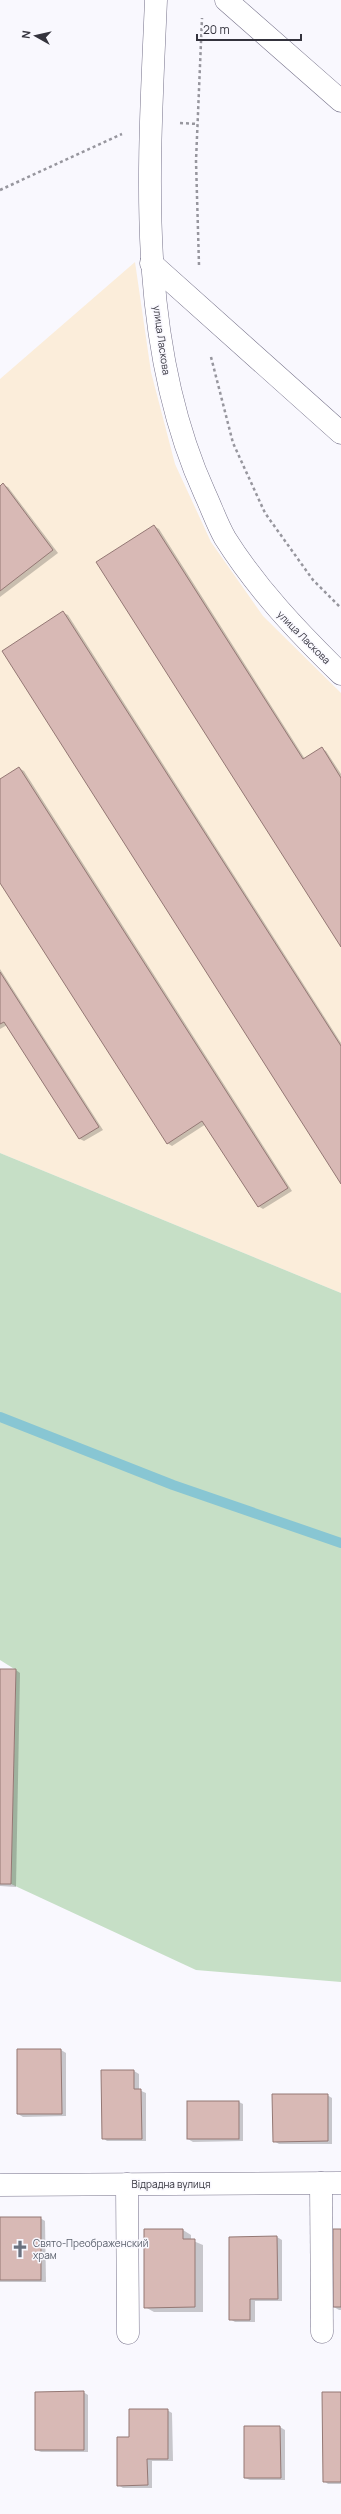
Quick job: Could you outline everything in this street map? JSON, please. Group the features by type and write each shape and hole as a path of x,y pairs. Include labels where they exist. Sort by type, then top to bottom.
{"street":[{"name":"улица Ласкова","path":"156,0 151,121 151,263 167,377 189,459 224,537 278,610 341,674"},
{"path":"226,0 341,101"},
{"path":"151,263 341,433"},
{"path":"322,2332 331,2183"},
{"name":"Відрадна вулиця","path":"0,2185 331,2183"},
{"path":"127,2184 128,2333"}],"path":[{"path":"0,190 32,174 151,121 198,124"}],"shaded area":[{"path":"135,262 151,372 175,464 211,542 263,616 341,693 341,1293 0,1153 0,379"}],"green space":[{"path":"0,1153 341,1293 341,1982 196,1970 11,1884 16,1670 0,1660"}],"building":[{"path":"3,483 53,550 0,591 0,486"},
{"path":"154,525 303,759 322,747 341,778 341,947 96,562"},
{"path":"63,611 341,1046 341,1184 2,651"},
{"path":"19,767 288,1188 258,1207 202,1121 167,1144 0,883 0,779"},
{"path":"0,972 99,1127 79,1139 4,1022 0,1024"},
{"path":"0,1669 16,1669 11,1884 0,1884"},
{"path":"17,2049 61,2049 62,2114 17,2114"},
{"path":"101,2070 134,2070 134,2089 141,2089 142,2139 102,2139"},
{"path":"272,2094 328,2094 328,2141 273,2142"},
{"path":"187,2101 239,2101 239,2139 187,2139"},
{"name":"Свято-Преображенский храм","path":"0,2217 41,2217 41,2280 0,2280"},
{"path":"144,2229 183,2229 183,2239 195,2239 195,2307 144,2308"},
{"path":"333,2229 341,2229 341,2307 333,2307"},
{"path":"277,2236 278,2299 250,2299 250,2320 229,2320 229,2237"},
{"path":"84,2391 84,2450 35,2450 35,2392"},
{"path":"322,2392 341,2392 341,2482 323,2482"},
{"path":"129,2409 168,2409 168,2459 147,2459 148,2485 117,2486 117,2437 129,2437"},
{"path":"244,2426 280,2426 281,2478 244,2478"}],"waterway":[{"path":"0,1417 173,1485 341,1543"}],"place":[{"name":"Свято-Преображенский храм","path":"20,2249"}]}
